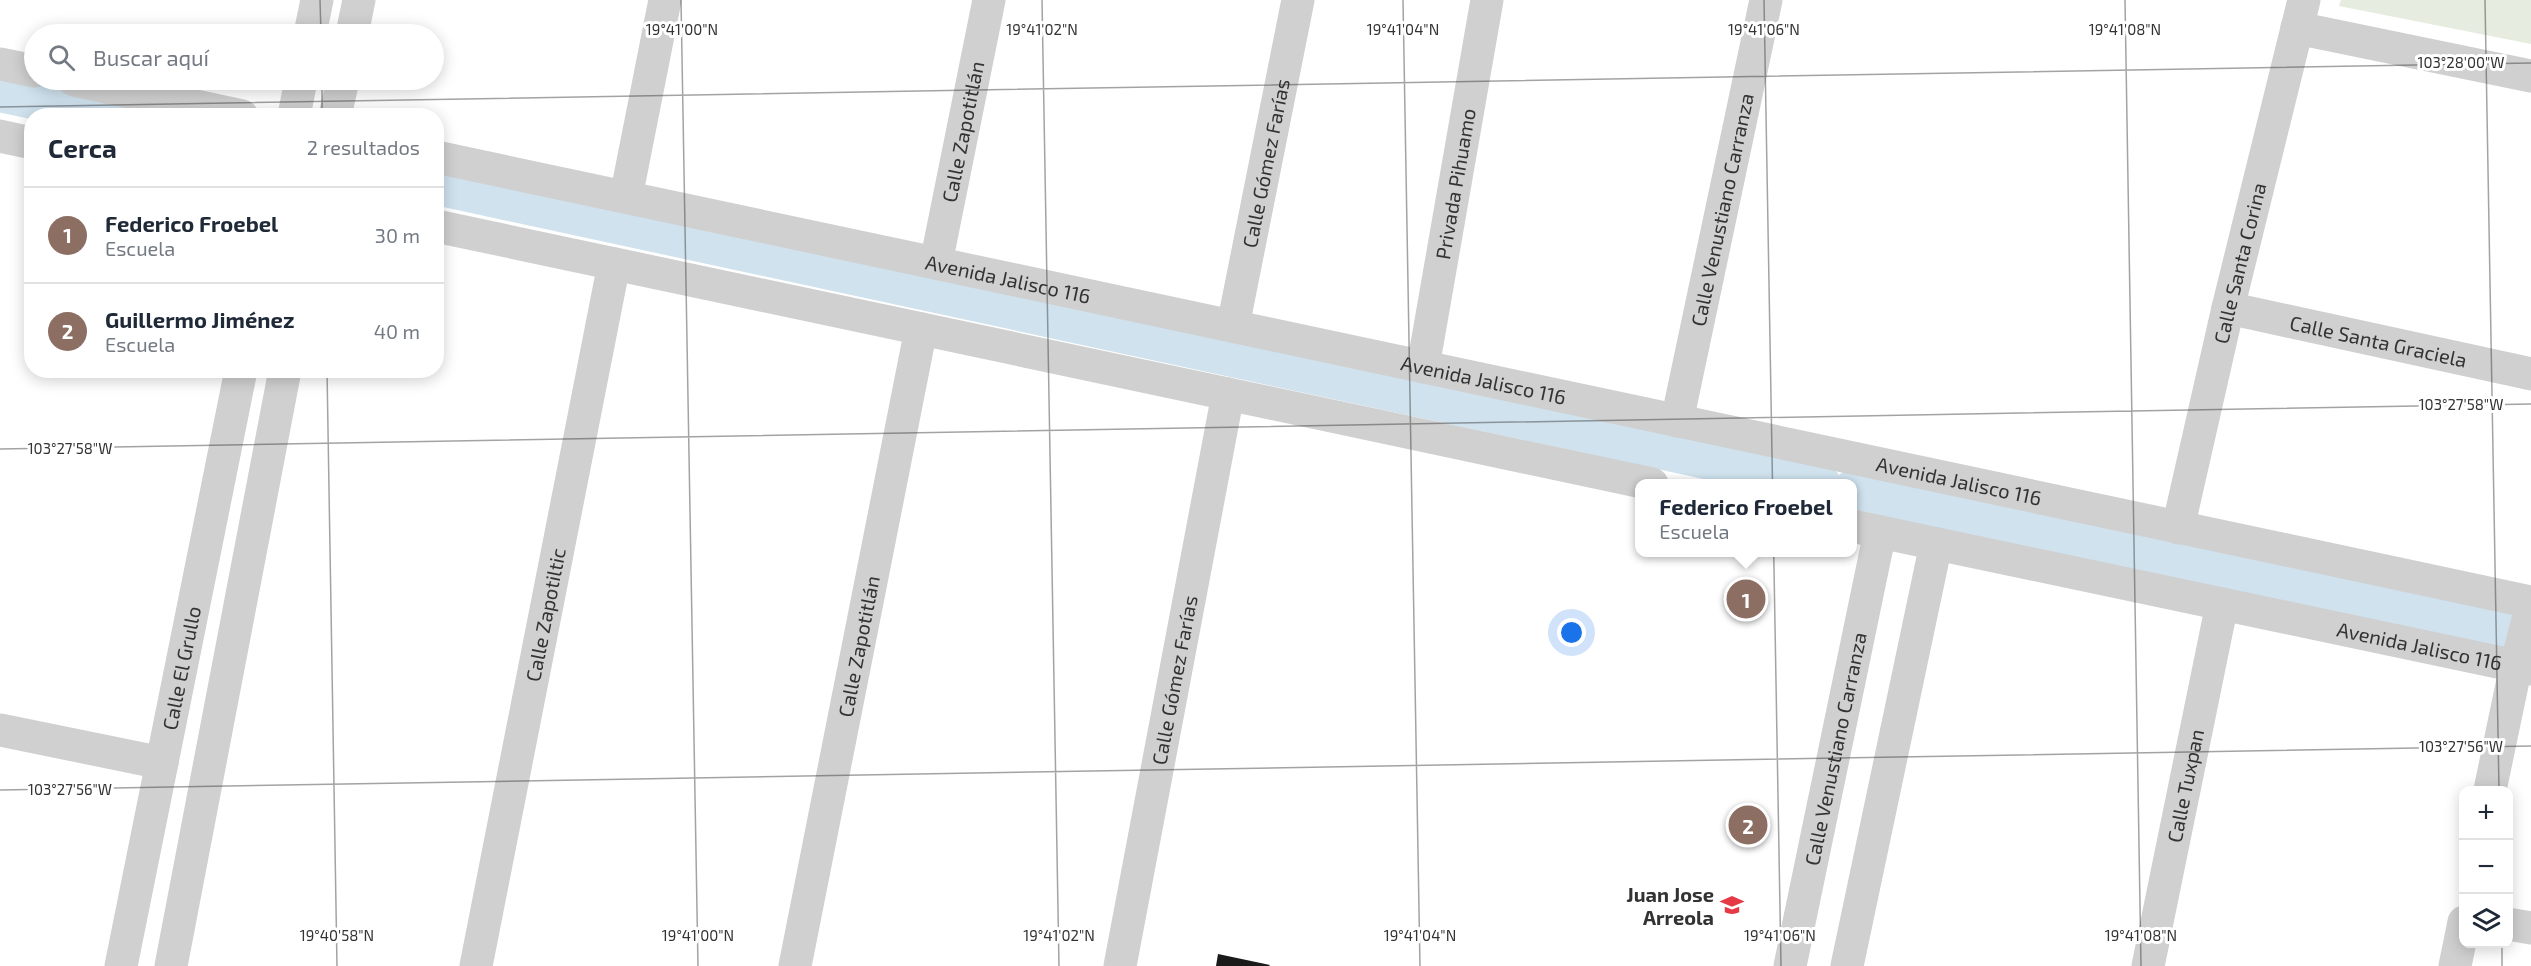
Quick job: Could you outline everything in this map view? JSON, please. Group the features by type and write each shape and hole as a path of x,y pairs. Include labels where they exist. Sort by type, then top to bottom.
{"street":[{"path":"312,24 317,0"},
{"path":"354,24 359,0"},
{"path":"626,197 665,0"},
{"name":"Calle Zapotitlán","path":"936,263 988,0"},
{"name":"Calle Gómez Farías","path":"1233,326 1298,0"},
{"name":"Privada Pihuamo","path":"1423,367 1487,0"},
{"name":"Calle Venustiano Carranza","path":"1677,421 1766,0"},
{"path":"2301,14 2531,76"},
{"name":"Calle Santa Corina","path":"2178,528 2228,308 2301,14"},
{"path":"0,64 24,69"},
{"path":"121,90 205,108"},
{"path":"296,108 299,90"},
{"path":"337,108 341,90"},
{"path":"0,136 24,140"},
{"name":"Avenida Jalisco 116","path":"444,159 2178,528 2530,611"},
{"path":"444,228 1635,479"},
{"name":"Calle Zapotiltic","path":"476,966 614,264"},
{"name":"Calle Santa Graciela","path":"2228,308 2531,374"},
{"name":"Calle Zapotitlán","path":"795,966 921,329"},
{"name":"Calle El Grullo","path":"121,966 239,378"},
{"path":"171,966 283,378"},
{"name":"Calle Gómez Farías","path":"1120,966 1228,394"},
{"name":"Avenida Jalisco 116","path":"1866,529 2521,665"},
{"name":"Calle Venustiano Carranza","path":"1790,966 1866,529"},
{"path":"1847,966 1936,543"},
{"name":"Calle Tuxpan","path":"2148,966 2222,604"},
{"path":"2491,786 2521,665 2530,611"},
{"path":"0,730 162,763"},
{"path":"2513,925 2531,928"},
{"path":"2454,966 2459,942"}],"shaded area":[{"path":"2341,0 2531,0 2531,44 2339,6"}],"building":[{"path":"1218,954 1270,965 1216,966"}],"waterway":[{"path":"0,92 75,108"},
{"path":"444,187 1798,479"},
{"path":"1857,491 2531,637"}],"place":[{"name":"Federico Froebel","path":"1746,599"},
{"name":"Guillermo Jiménez","path":"1748,825"},
{"name":"Juan Jose Arreola","path":"1732,905"}]}
